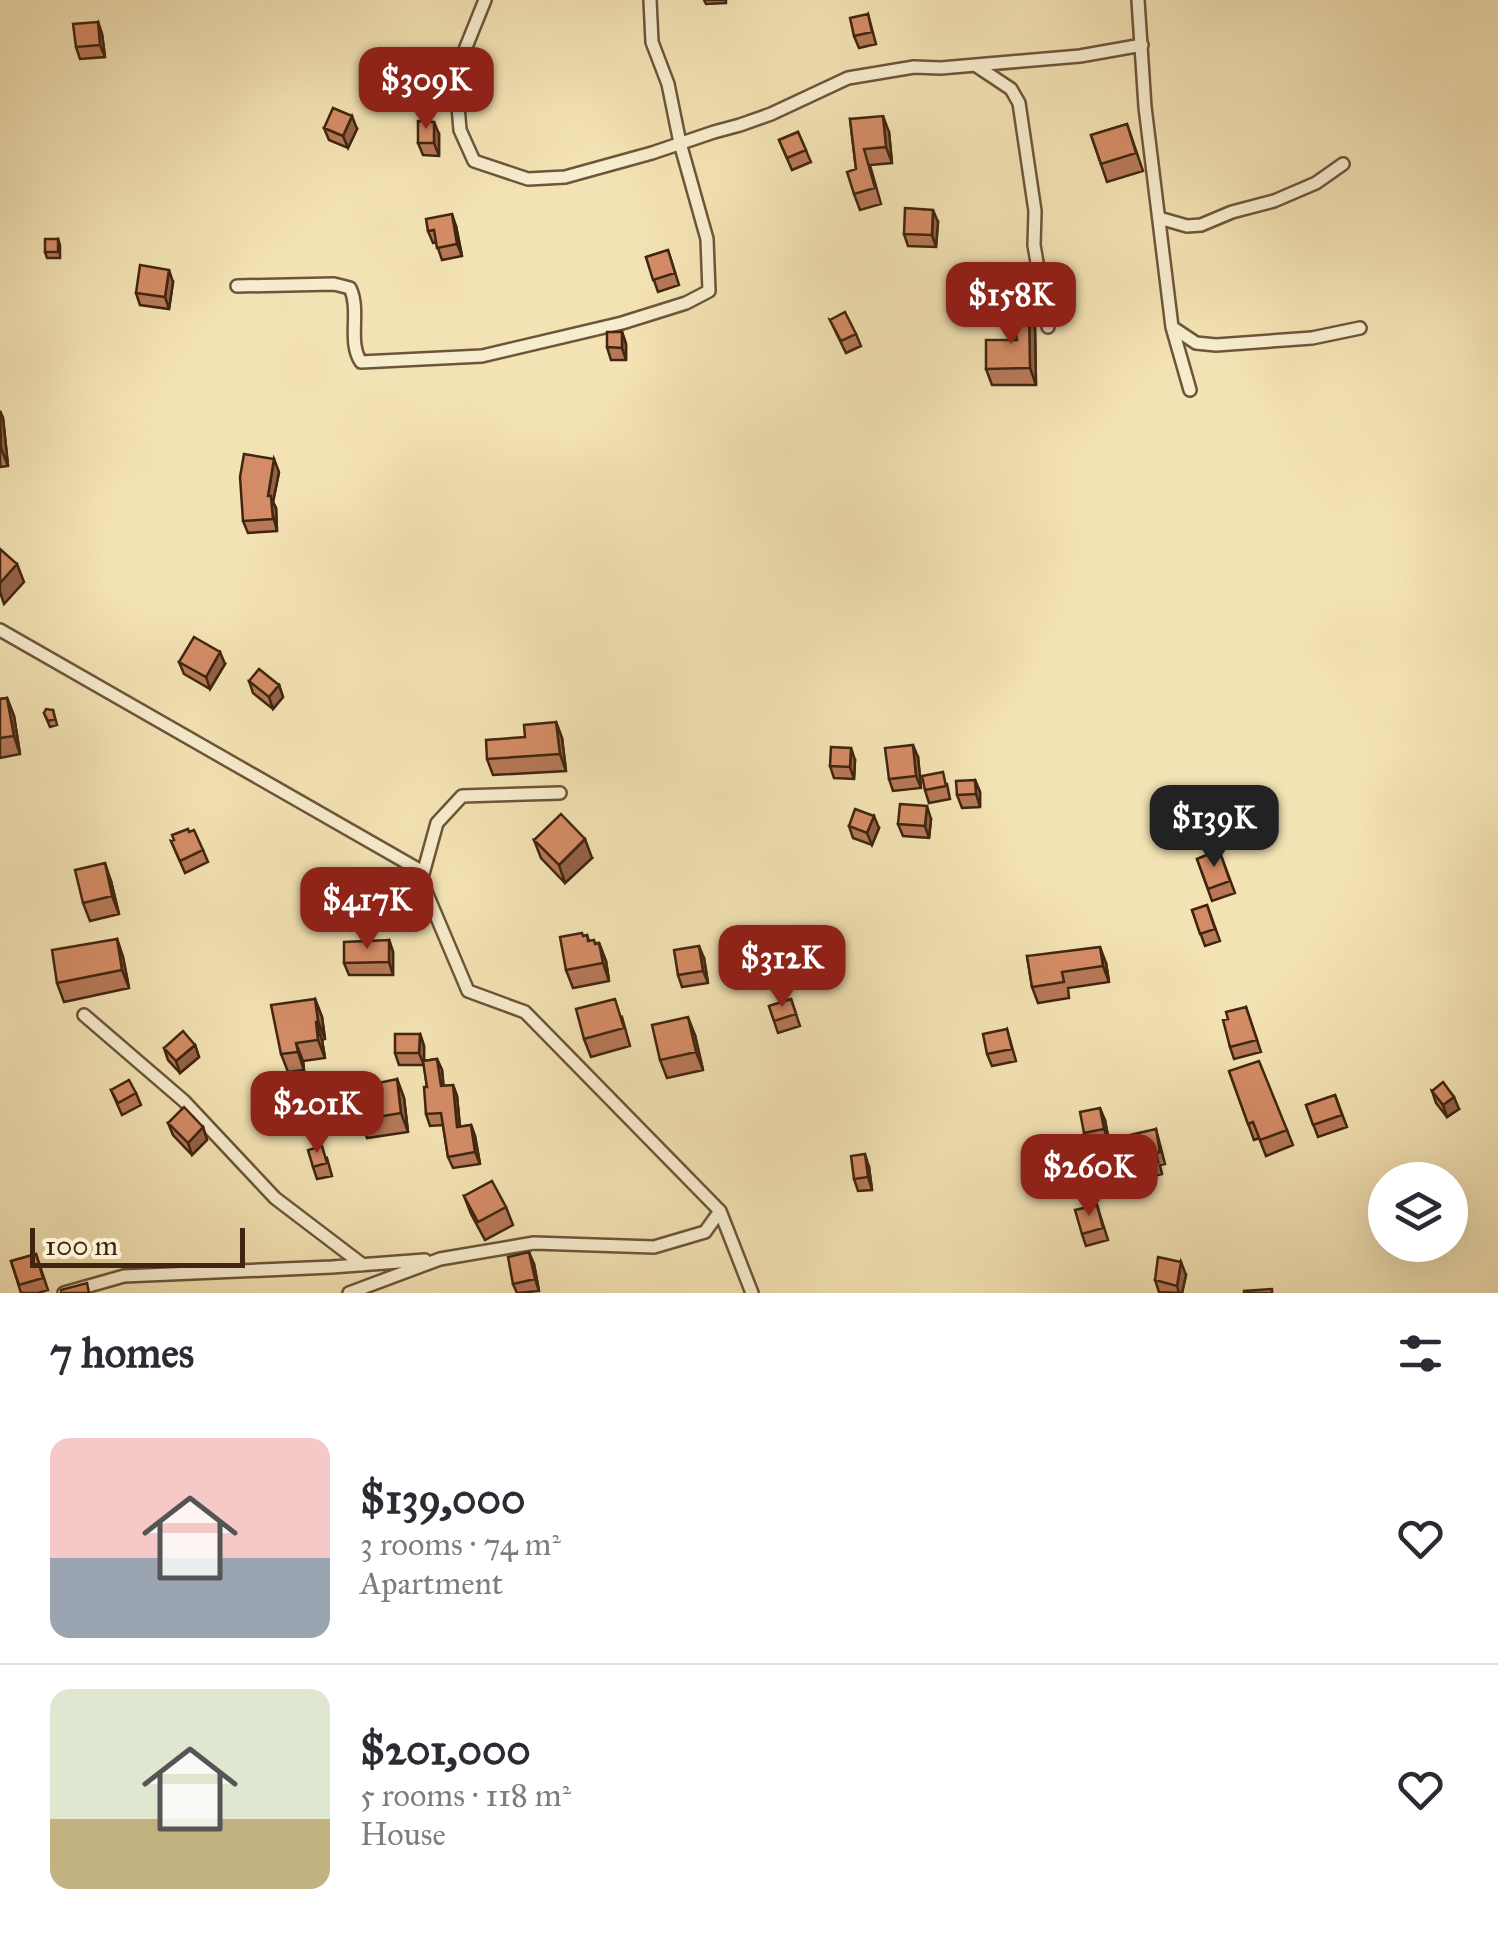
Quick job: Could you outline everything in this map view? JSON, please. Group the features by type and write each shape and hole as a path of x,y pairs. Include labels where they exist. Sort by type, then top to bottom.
{"street":[{"path":"484,0 456,82 460,130 474,162 528,179 565,176 680,144 771,114 848,78 914,67 1080,56 1142,45"},
{"path":"238,286 334,284 350,288 355,297 356,354 361,362 482,356 622,323 686,303 709,290 707,239 680,144 668,84 652,42 650,0"},
{"path":"1138,0 1144,107 1172,327 1190,390"},
{"path":"975,65 1012,89 1018,103 1048,327"},
{"path":"1160,218 1187,226 1201,225 1232,212 1274,202 1316,183 1343,164"},
{"path":"1172,327 1196,344 1216,345 1312,338 1360,328"},
{"path":"0,630 416,868 468,991 525,1012 720,1211 752,1293"},
{"path":"421,880 437,823 462,796 560,793"},
{"path":"84,1015 184,1101 275,1198 363,1265"},
{"path":"64,1293 124,1276 440,1259 534,1243 654,1247 706,1232 720,1211"},
{"path":"348,1293 440,1259"}],"building":[{"path":"868,14 872,32 854,36 850,18"},
{"path":"98,22 100,45 76,47 73,24"},
{"path":"481,56 485,88 463,90 464,58"},
{"path":"333,108 352,116 343,136 324,128"},
{"path":"883,116 886,147 864,149 875,188 854,194 847,172 856,169 850,119"},
{"path":"418,121 434,122 434,143 418,143"},
{"path":"1127,124 1136,153 1101,164 1091,135"},
{"path":"798,132 806,150 787,158 779,140"},
{"path":"905,208 933,210 932,235 904,234"},
{"path":"452,214 457,244 437,248 434,230 428,231 426,219"},
{"path":"45,239 58,239 58,252 45,252"},
{"path":"668,250 675,273 653,280 646,257"},
{"path":"140,265 169,270 165,297 136,293"},
{"path":"845,312 856,334 841,341 830,320"},
{"path":"1029,312 1030,368 986,369 986,340 1017,340 1012,315"},
{"path":"607,332 622,332 622,348 607,347"},
{"path":"244,454 274,459 268,496 273,519 243,521 240,477"},
{"path":"0,549 17,564 0,583"},
{"path":"194,637 220,652 206,677 179,662"},
{"path":"259,669 279,685 269,697 249,681"},
{"path":"7,698 14,736 0,738 0,699"},
{"path":"46,709 53,710 55,719 48,721"},
{"path":"556,722 560,754 487,759 486,740 525,737 524,725"},
{"path":"913,745 916,776 889,779 885,748"},
{"path":"831,747 851,748 850,767 830,766"},
{"path":"943,772 946,786 925,790 922,776"},
{"path":"975,780 976,794 957,795 956,781"},
{"path":"900,804 927,806 925,826 898,824"},
{"path":"855,809 874,816 867,833 849,826"},
{"path":"561,814 585,839 559,865 534,840"},
{"path":"194,830 203,850 180,861 172,835"},
{"path":"1219,850 1230,881 1208,889 1197,859"},
{"path":"105,863 112,896 83,903 75,870"},
{"path":"1207,905 1215,929 1200,934 1192,910"},
{"path":"582,933 588,941 599,943 603,963 566,970 560,937"},
{"path":"117,939 122,970 57,983 52,950"},
{"path":"389,940 389,962 344,963 344,942"},
{"path":"699,946 703,971 678,975 674,950"},
{"path":"1100,947 1103,966 1062,972 1064,982 1032,987 1027,956"},
{"path":"315,999 318,1040 296,1043 298,1052 281,1054 271,1005"},
{"path":"615,999 624,1028 584,1039 576,1009"},
{"path":"791,999 796,1014 774,1021 769,1006"},
{"path":"1246,1007 1257,1040 1230,1047 1223,1020 1228,1019 1226,1012"},
{"path":"688,1017 696,1052 660,1060 652,1025"},
{"path":"1007,1029 1012,1049 987,1054 983,1034"},
{"path":"183,1031 195,1045 176,1061 164,1048"},
{"path":"395,1034 420,1034 419,1053 395,1053"},
{"path":"437,1059 441,1086 453,1085 457,1127 471,1125 475,1152 448,1157 441,1113 426,1114 423,1061"},
{"path":"1259,1061 1287,1130 1260,1140 1253,1122 1248,1124 1229,1071"},
{"path":"397,1079 401,1113 360,1120 355,1088"},
{"path":"129,1080 136,1093 118,1103 111,1090"},
{"path":"1443,1082 1454,1097 1443,1105 1432,1091"},
{"path":"1335,1095 1342,1115 1313,1125 1306,1105"},
{"path":"184,1107 203,1127 188,1143 168,1123"},
{"path":"1100,1108 1104,1129 1084,1133 1080,1112"},
{"path":"1156,1129 1158,1162 1141,1166 1130,1135"},
{"path":"322,1146 327,1163 313,1167 308,1150"},
{"path":"865,1154 868,1177 854,1179 851,1156"},
{"path":"492,1181 506,1207 478,1222 464,1196"},
{"path":"1097,1205 1103,1228 1082,1234 1075,1210"},
{"path":"529,1252 535,1279 513,1284 508,1257"},
{"path":"36,1254 43,1278 19,1285 11,1261"},
{"path":"1158,1257 1181,1262 1177,1286 1155,1280"},
{"path":"87,1283 89,1293 61,1293 61,1290"},
{"path":"1272,1289 1272,1293 1244,1293 1244,1291"}]}
